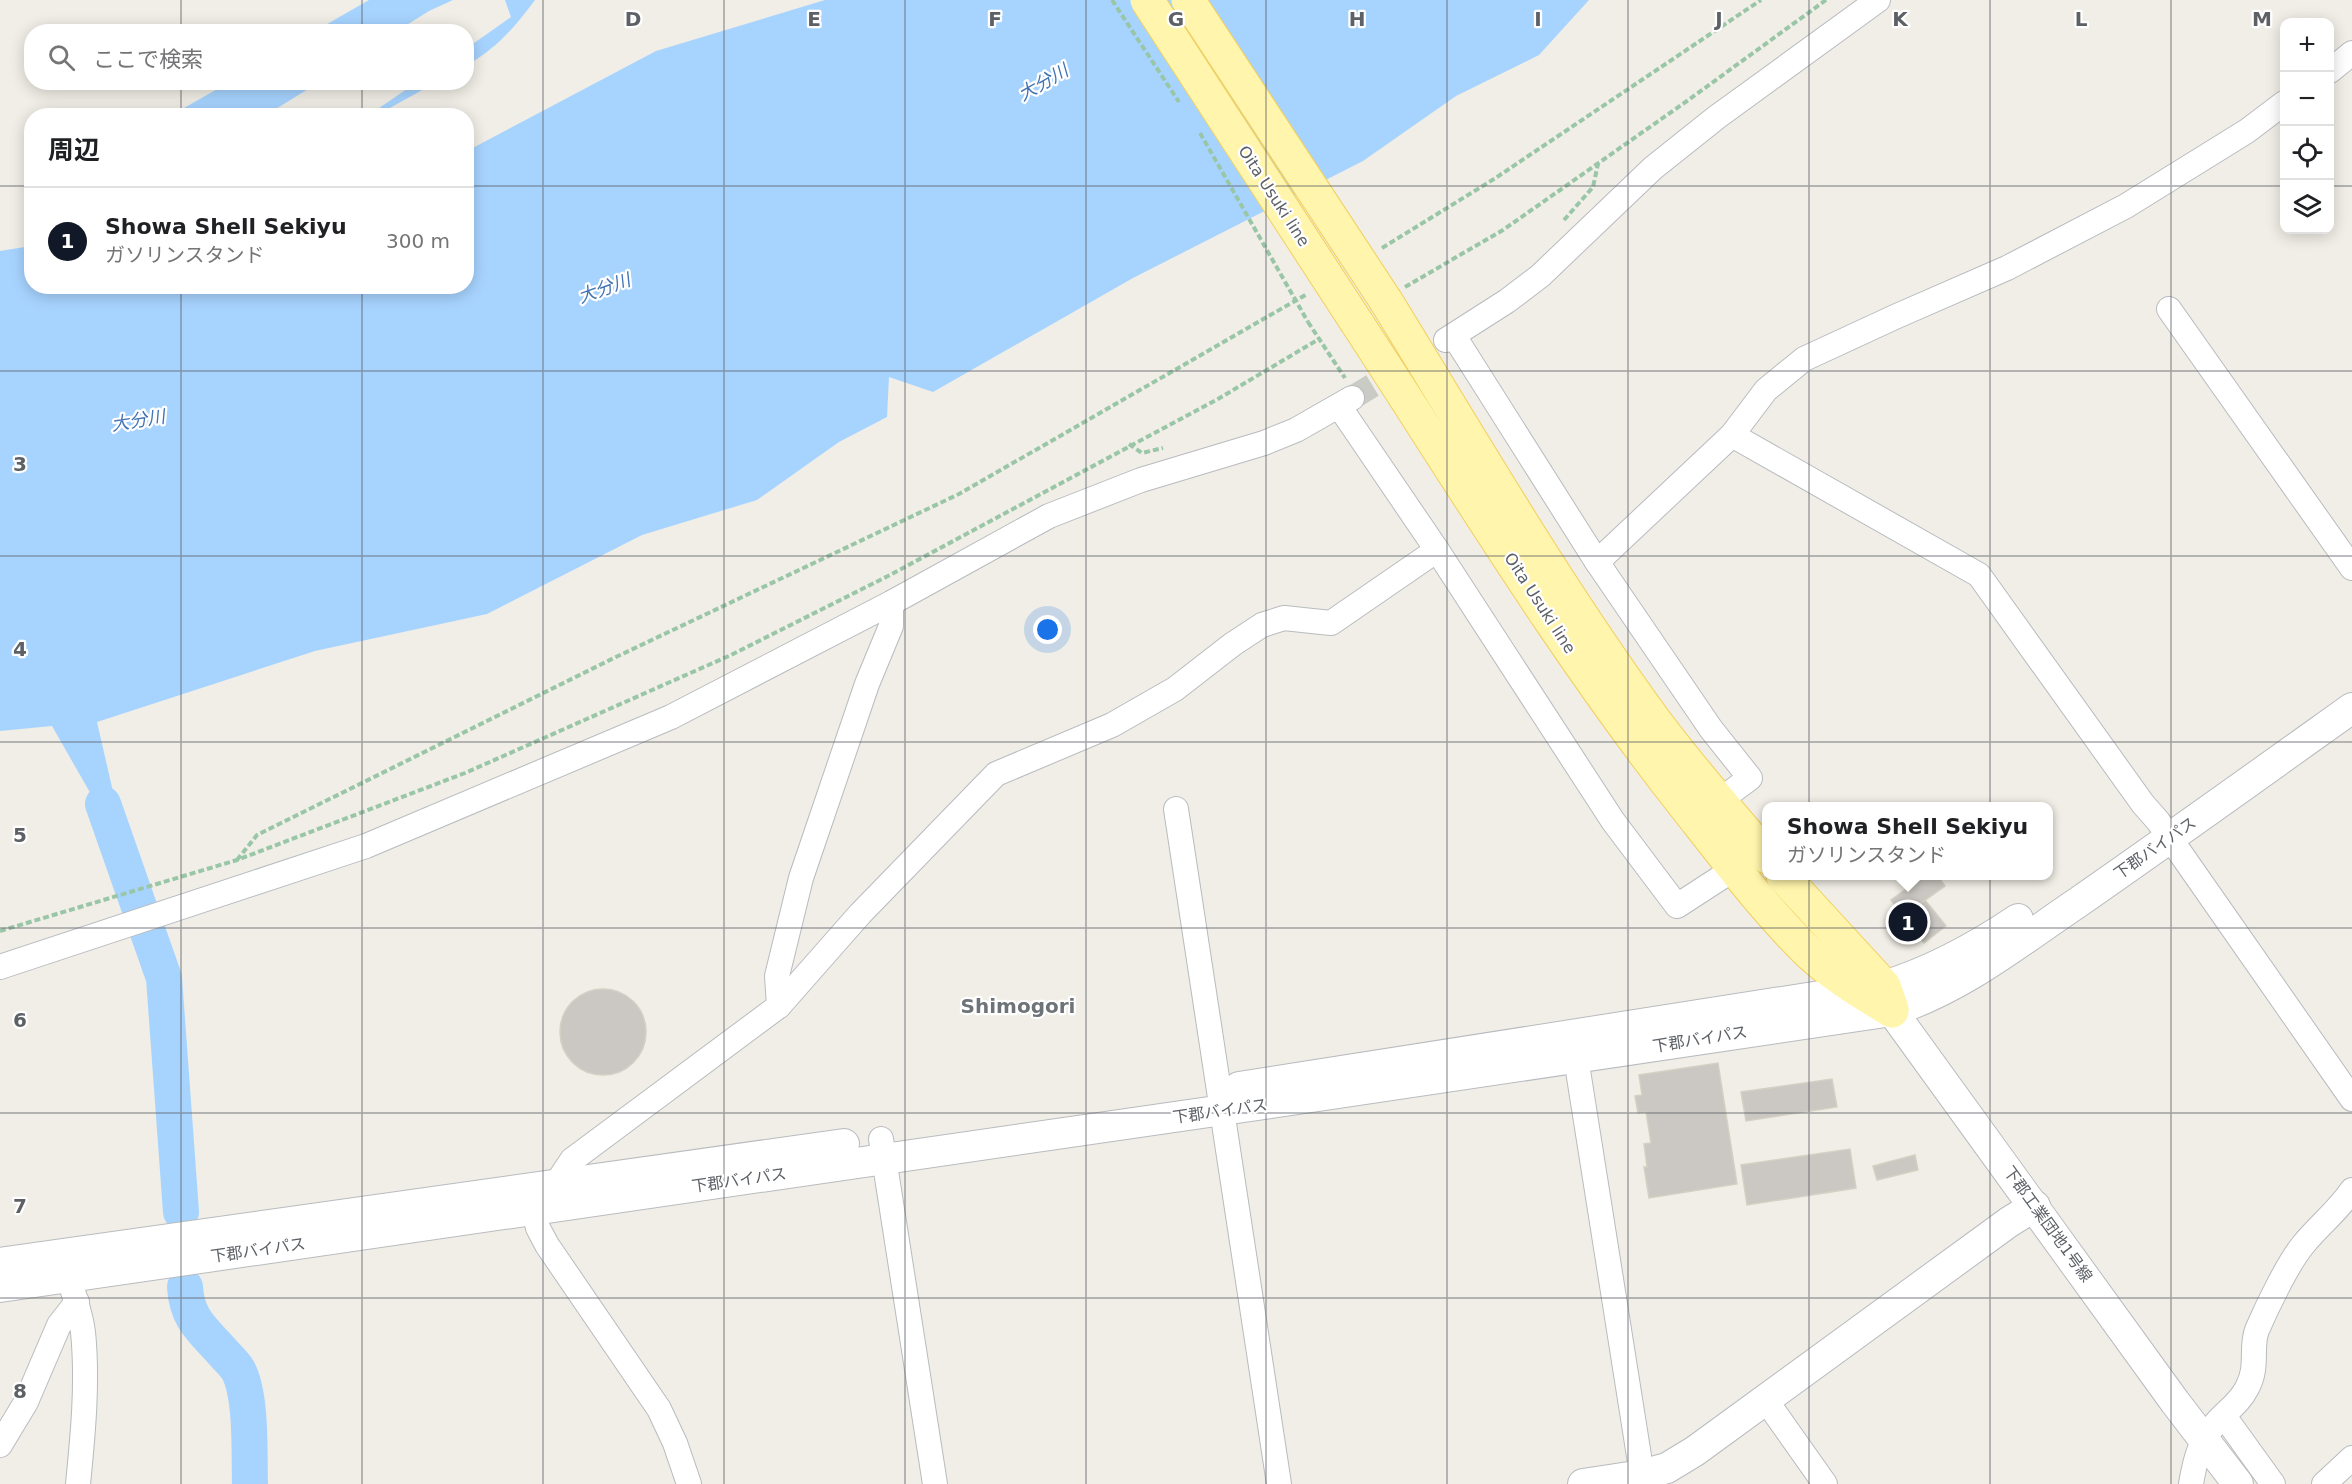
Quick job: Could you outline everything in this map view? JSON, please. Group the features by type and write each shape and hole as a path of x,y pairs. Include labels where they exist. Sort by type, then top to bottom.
{"main road":[{"name":"Oita Usuki line","path":"1147,0 1625,729 1734,869 1802,946 1878,996"},
{"name":"Oita Usuki line","path":"1188,0 1395,294 1577,609 1653,718 1762,851"},
{"path":"1786,880 1878,996"}],"street":[{"path":"1719,801 1750,778 1711,729 1597,562 1450,338 1508,301 1540,276 1653,168 1717,117 1878,0"},
{"path":"2334,68 2352,53"},
{"path":"1597,562 1732,435 1766,390 1804,359 2007,268 2126,206 2247,131 2280,106"},
{"path":"2169,309 2352,568"},
{"path":"0,967 366,846 671,717 891,603 1049,516 1141,480 1264,443 1296,430 1346,402 1437,550 1613,821 1677,906 1734,869"},
{"path":"1732,435 1979,575 2164,830 2352,1099"},
{"path":"556,1184 572,1160 779,1006 860,914 996,774 1112,725 1176,689 1233,644 1262,625 1284,618 1331,623 1437,550"},
{"path":"779,1006 777,975 801,878 867,684 891,626 891,603"},
{"name":"下郡バイパス","path":"0,1287 534,1210 883,1149 1222,1100 1878,996 1935,995 1985,966 2352,685"},
{"name":"下郡バイパス","path":"2164,830 2352,708"},
{"path":"1176,809 1279,1484"},
{"name":"下郡バイパス","path":"1222,1100 1576,1058 1878,996"},
{"name":"下郡工業団地1号線","path":"1878,996 2035,1206 2175,1402 2214,1427 2238,1484"},
{"path":"1576,1058 1641,1475"},
{"path":"883,1149 935,1484"},
{"name":"下郡バイパス","path":"0,1263 70,1277 556,1184 883,1149"},
{"path":"2195,1481 2196,1458 2214,1427 2244,1395 2253,1376 2257,1331 2291,1264 2303,1244 2338,1210 2352,1190"},
{"path":"1583,1484 1641,1475 1666,1468 1695,1451 2000,1228 2035,1206"},
{"path":"534,1210 538,1228 547,1245 658,1409 675,1443 689,1484"},
{"path":"0,1445 26,1402 59,1325 70,1277"},
{"path":"70,1277 83,1332 84,1378 78,1484"},
{"path":"1765,1399 1826,1484"},
{"path":"2214,1427 2273,1484"},
{"path":"2324,1484 2352,1458"}],"path":[{"path":"1112,0 1180,104"},
{"path":"1376,251 1494,178 1761,0"},
{"path":"1395,294 1503,230 1696,95 1826,0"},
{"path":"1199,132 1308,322"},
{"path":"237,860 257,835 616,657 959,494 1308,294"},
{"path":"0,931 237,860 465,773 730,655 888,576 1129,444 1218,399 1319,339"}],"water":[{"path":"369,0 453,0 408,24 327,24"},
{"path":"505,0 535,0 504,37 474,60 474,43 511,17"},
{"name":"大分川","path":"825,0 1589,0 1539,55 1456,96 1363,161 1133,278 933,392 889,377 887,417 839,442 757,500 642,535 487,614 315,651 97,722 126,848 112,853 92,796 52,726 0,731 0,251 24,247 24,294 474,294 474,147 656,51"},
{"path":"216,90 307,90 277,108 184,108"},
{"path":"405,90 422,90 390,108 379,108"}],"building":[{"path":"1918,880 1941,880 1945,886 1903,916 1891,900"},
{"path":"1925,900 1946,926 1924,943 1903,916"},
{"path":"603,989 619,993 633,1002 642,1016 646,1032 642,1048 633,1062 619,1071 603,1075 587,1071 573,1062 564,1048 560,1032 564,1016 573,1002 587,993"},
{"path":"1718,1063 1737,1184 1649,1198 1644,1167 1647,1167 1644,1144 1651,1143 1646,1112 1638,1113 1635,1096 1642,1095 1639,1075"},
{"path":"1832,1079 1837,1107 1746,1121 1741,1092"},
{"path":"1850,1149 1856,1188 1747,1205 1741,1165"},
{"path":"1915,1155 1918,1170 1877,1180 1873,1166"}],"waterway":[{"path":"103,804 164,978 181,1212"},
{"path":"185,1287 189,1309 194,1318 235,1366 242,1381 248,1409 250,1484"}],"tunnel":[{"path":"1352,398 1434,348"}],"place":[{"name":"Showa Shell Sekiyu","path":"1908,922"}],"district":[{"name":"Shimogori","path":"1018,1006"}]}
